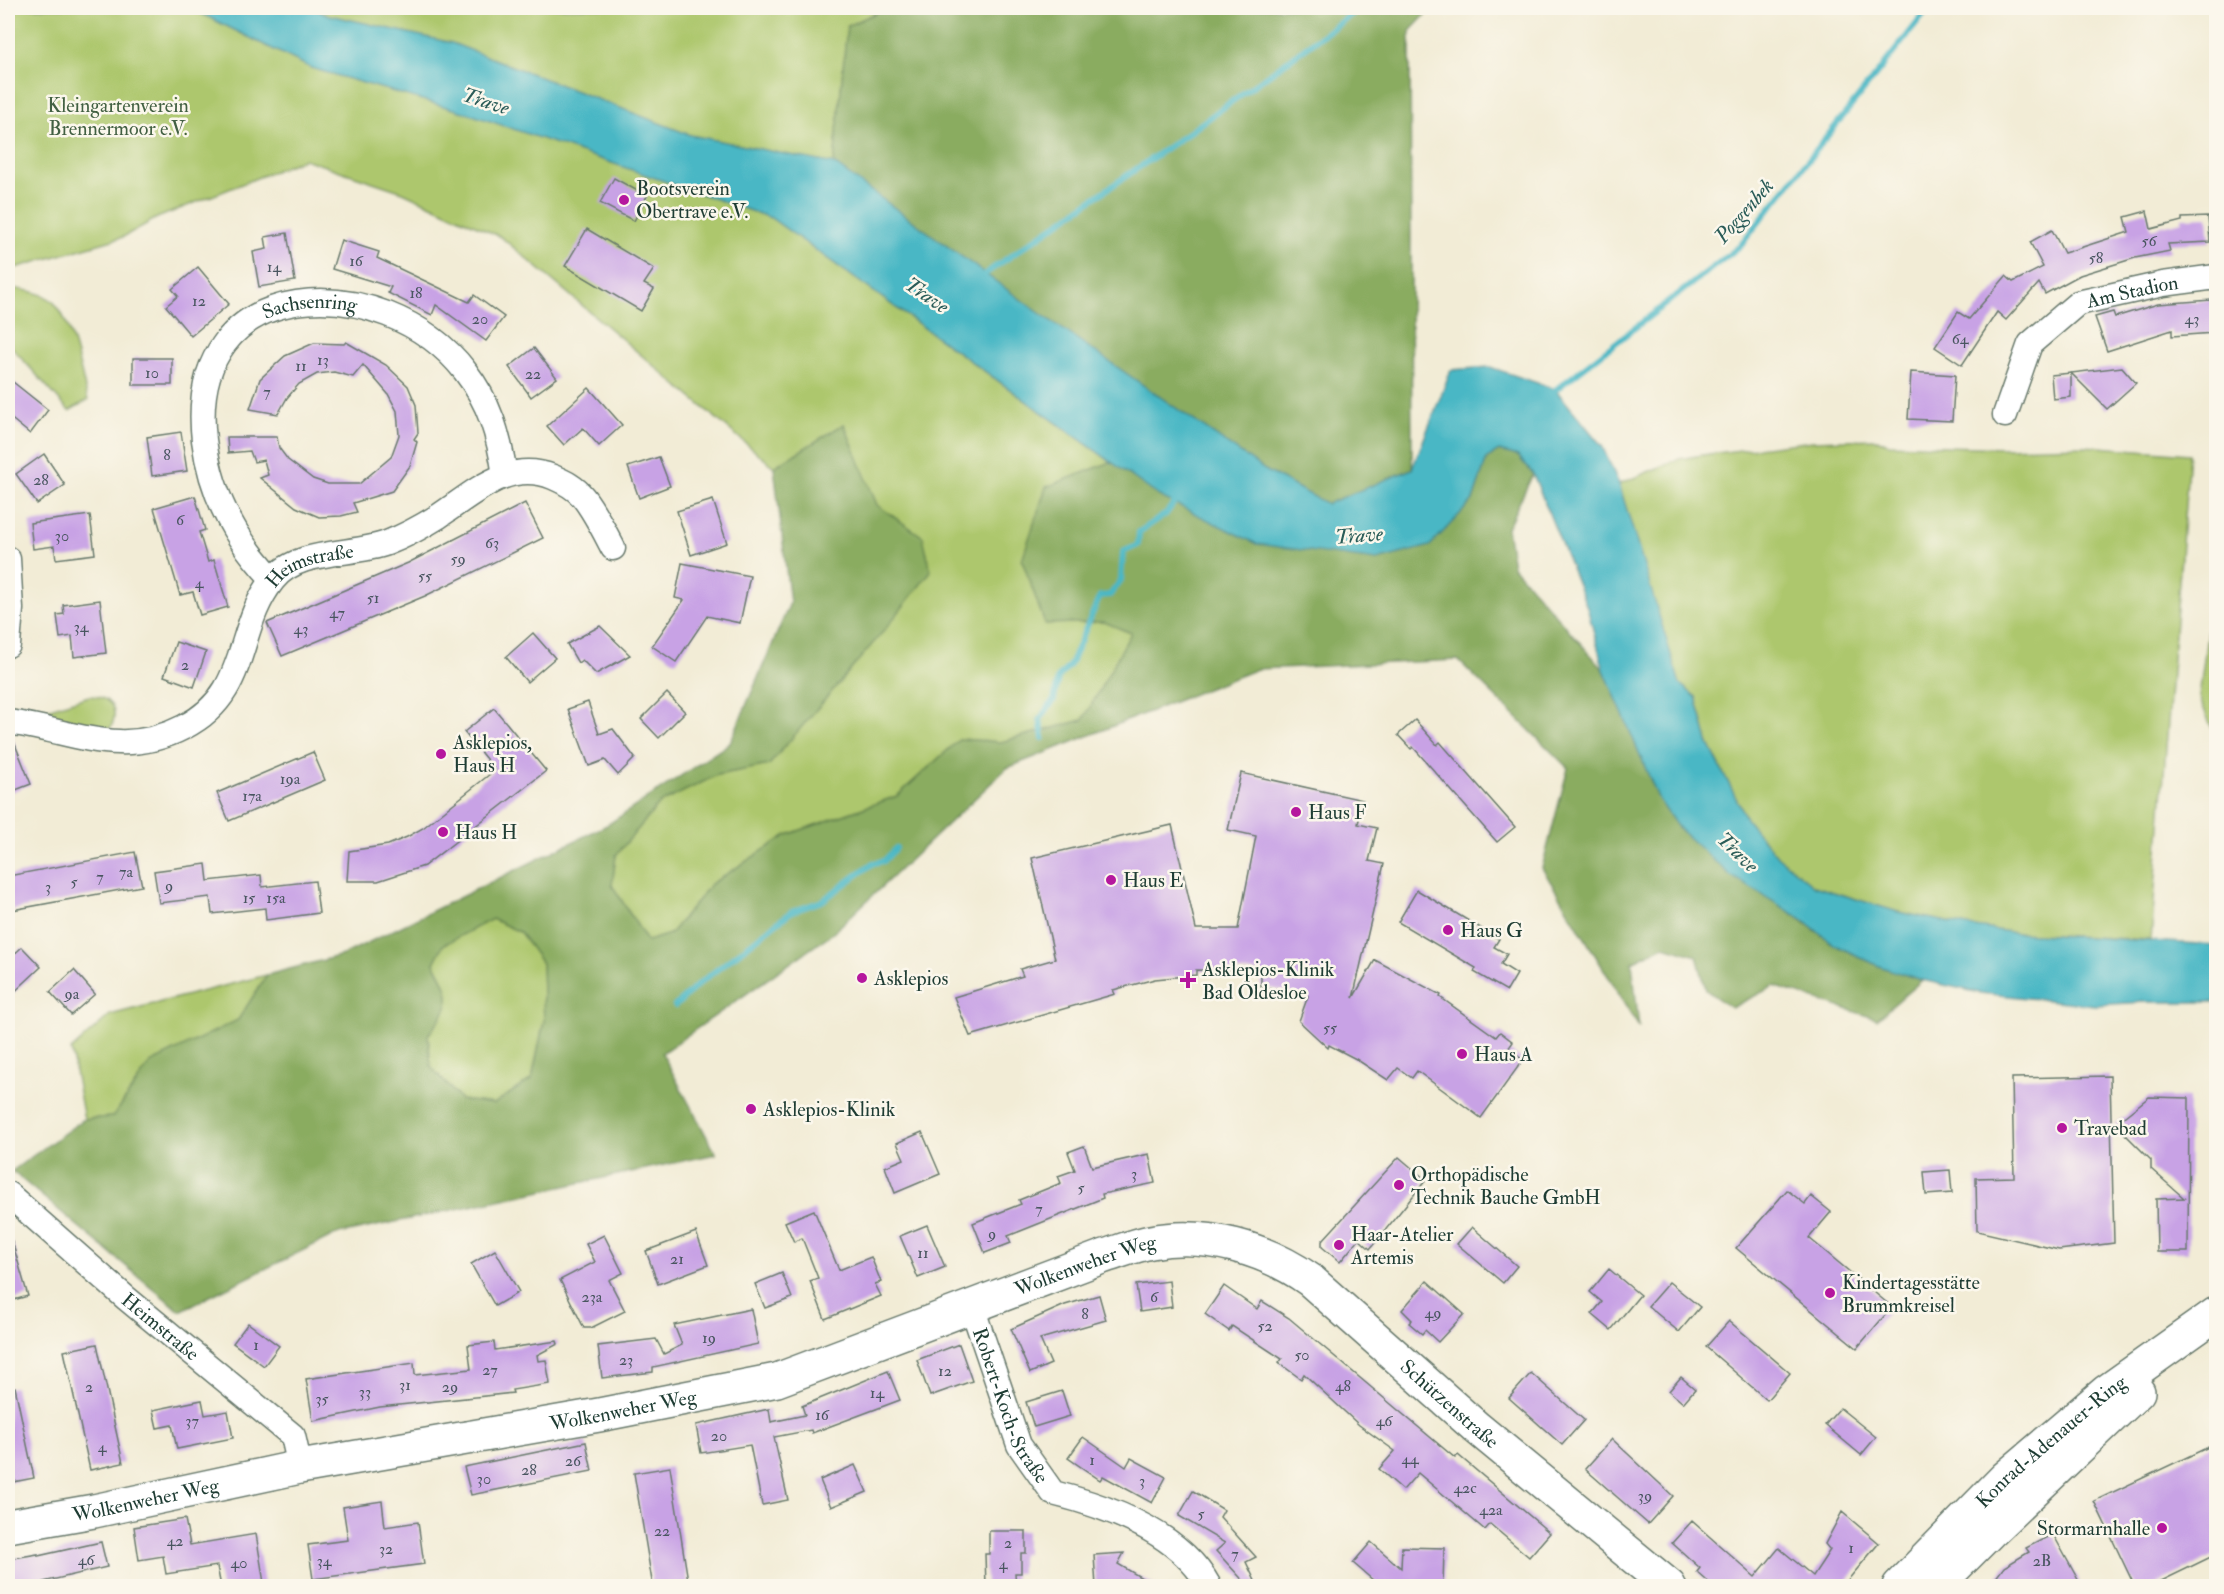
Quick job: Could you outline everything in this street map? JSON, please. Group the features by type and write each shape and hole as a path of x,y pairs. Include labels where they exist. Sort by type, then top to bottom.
{"street":[{"name":"Am Stadion","path":"2005,415 2030,344 2078,303 2163,284 2217,277"},
{"name":"Sachsenring","path":"273,579 251,556 234,532 221,504 211,477 202,422 208,375 218,351 233,331 256,315 280,305 307,301 333,302 384,315 429,337 449,353 465,371 488,407 499,439 505,475"},
{"name":"Heimstraße","path":"8,722 93,741 121,744 155,739 183,728 210,709 229,684 261,601 273,579 291,565 303,560 390,542 437,517 493,479 505,475 536,472 570,485 589,506 613,548"},
{"path":"8,559 11,609 8,645"},
{"name":"Heimstraße","path":"8,1194 126,1298 293,1436 300,1467"},
{"name":"Wolkenweher Weg","path":"8,1526 300,1467 598,1415 777,1380 1102,1257 1152,1242 1186,1239 1219,1243"},
{"name":"Schützenstraße","path":"1219,1243 1254,1250 1294,1269 1310,1280 1477,1428 1669,1587"},
{"name":"Robert-Koch-Straße","path":"972,1307 1019,1445 1053,1493 1093,1503 1167,1540 1199,1568 1209,1587"},
{"name":"Konrad-Adenauer-Ring","path":"1899,1587 2005,1478 2106,1392 2217,1314"},
{"name":"Konrad-Adenauer-Ring","path":"1936,1587 2133,1396 2217,1329"}],"green space":[{"name":"Kleingartenverein Brennermoor e.V.","path":"8,8 190,8 311,68 464,112 771,218 1111,462 1047,487 1045,624 1105,622 1131,633 1083,720 1001,742 960,739 897,796 787,835 711,884 670,934 647,942 612,885 616,855 660,803 717,775 769,765 923,537 877,506 844,424 774,467 501,237 403,192 304,159 157,218 123,237 8,270"},
{"path":"312,8 887,8 847,26 834,164 690,135 452,43 325,14"},
{"path":"887,8 1432,8 1410,31 1412,469 1327,504 1265,470 1031,307 834,164 847,26"},
{"path":"8,288 39,294 56,305 69,329 88,400 69,411 8,343"},
{"path":"844,424 877,505 923,537 931,571 887,627 769,765 717,775 660,803 616,855 612,885 647,941 670,934 711,884 787,835 897,796 960,739 1001,742 1083,720 1131,633 1104,622 1045,624 1022,560 1046,487 1111,462 1257,544 1473,500 1487,458 1499,451 1518,456 1533,474 1507,528 1513,567 1604,670 1659,800 1679,829 1835,945 1881,967 1922,980 1877,1019 1774,986 1731,1008 1706,990 1697,956 1664,946 1632,962 1639,1027 1542,868 1568,768 1458,660 1257,669 1007,768 833,933 662,1053 716,1154 334,1235 180,1311 12,1171 84,1119 113,1117 150,1063 238,1020 267,975 343,955 607,825 730,743 790,603 774,467","holes":["492,919 520,932 542,963 544,1021 532,1079 494,1104 461,1100 431,1067 428,1035 442,1015 448,1000 445,985 434,963 443,945"]},
{"path":"1877,439 1888,444 2003,448 2085,446 2189,454 2151,940 2018,933 1967,926 1898,912 1814,886 1778,857 1747,820 1708,742 1696,697 1680,684 1673,666 1619,484 1679,459 1813,441"},
{"path":"2216,567 2216,738 2199,697"},
{"path":"89,696 102,698 111,704 114,714 111,727 108,729 34,713"},
{"path":"492,919 520,932 542,963 544,1021 532,1079 494,1104 461,1100 431,1067 428,1035 446,1008 448,1000 445,985 434,963 443,945"},
{"path":"267,975 238,1020 150,1063 113,1117 84,1119 71,1050 110,1015"}],"water":[{"name":"Trave","path":"190,8 312,8 325,14 452,43 690,135 834,164 1031,307 1265,470 1327,504 1412,469 1451,370 1490,367 1555,389 1602,446 1619,484 1680,684 1696,697 1708,742 1747,820 1778,857 1814,886 1898,912 1967,926 2018,933 2216,945 2216,1002 2095,1005 1980,993 1922,980 1881,967 1835,945 1802,919 1731,876 1679,829 1659,800 1604,670 1587,607 1533,474 1518,456 1499,451 1487,458 1473,500 1430,546 1377,560 1257,544 1159,496 771,218 464,112 311,68"}],"building":[{"name":"Bootsverein Obertrave e.V.","path":"614,178 647,196 634,221 600,203"},
{"path":"2147,211 2151,229 2182,221 2182,218 2208,217 2210,242 2168,244 2170,251 2135,258 2080,275 2045,294 2039,283 2006,320 1997,312 1962,365 1935,347 1958,312 1969,319 2006,276 2013,282 2043,267 2030,242 2052,230 2064,253 2129,232 2125,217"},
{"path":"587,229 654,269 644,284 654,289 641,311 565,266"},
{"path":"287,233 295,281 259,287 253,252 267,249 265,237"},
{"path":"341,240 379,252 377,258 469,302 474,295 504,317 486,341 436,305 432,315 388,293 391,287 332,269"},
{"path":"198,267 229,304 191,336 166,306 178,296 172,289"},
{"path":"2211,300 2214,333 2172,336 2172,330 2107,351 2095,317 2113,312 2115,317 2158,304"},
{"path":"346,342 386,365 408,386 416,405 418,433 414,439 417,442 410,466 392,491 353,503 357,512 341,516 319,517 296,507 260,478 268,475 264,460 254,462 250,451 228,453 227,437 277,437 279,448 288,460 313,479 328,484 359,484 391,457 399,435 397,411 388,394 363,365 353,377 334,372 317,374 299,384 287,398 278,414 250,409 260,379 285,356 314,343 344,344"},
{"path":"534,348 557,378 531,397 509,367"},
{"path":"133,358 172,358 172,385 133,385"},
{"path":"2122,367 2136,383 2107,409 2071,373"},
{"path":"1911,372 1955,375 1952,421 1908,419"},
{"path":"2071,373 2071,397 2053,399 2051,375"},
{"path":"8,378 48,410 30,434 8,416"},
{"path":"589,388 622,425 599,446 583,428 564,445 547,426"},
{"path":"181,432 187,471 152,476 147,437"},
{"path":"44,454 65,485 37,504 16,474"},
{"path":"659,457 670,486 639,498 628,467"},
{"path":"195,496 205,530 199,532 208,562 214,560 228,607 200,615 193,592 180,595 154,508"},
{"path":"713,500 727,543 691,555 677,511"},
{"path":"525,503 543,538 425,596 282,656 267,623 408,563"},
{"path":"90,515 95,554 56,559 54,546 33,549 30,523"},
{"path":"682,563 750,576 740,623 707,616 676,662 652,646 684,600 675,598"},
{"path":"100,600 106,653 74,657 72,636 60,638 57,615 64,614 63,605"},
{"path":"600,626 630,655 596,674 582,660 578,663 567,644"},
{"path":"533,633 555,658 527,682 506,657"},
{"path":"176,642 206,652 194,687 164,676"},
{"path":"667,693 685,712 659,738 641,719"},
{"path":"588,702 599,734 613,729 635,758 618,775 605,760 589,766 568,709"},
{"path":"494,708 546,771 424,866 378,881 347,881 349,851 388,845 407,837 423,828 495,770 464,732"},
{"path":"1415,720 1437,745 1440,742 1515,827 1497,842 1413,747 1411,749 1398,735"},
{"path":"8,736 12,737 31,784 8,793"},
{"path":"313,752 325,780 229,821 217,793"},
{"path":"1241,773 1363,800 1358,824 1377,828 1369,861 1384,864 1353,998 1375,960 1441,995 1440,997 1496,1037 1500,1032 1513,1042 1508,1049 1523,1060 1481,1118 1417,1071 1412,1078 1398,1068 1388,1080 1356,1059 1329,1045 1328,1048 1299,1021 1308,996 1261,986 1261,972 1196,970 1196,975 1155,979 1113,990 1115,994 970,1036 954,997 1023,976 1020,969 1055,959 1032,858 1172,825 1196,929 1238,929 1256,836 1228,830"},
{"path":"135,852 142,886 12,910 8,876"},
{"path":"206,864 208,881 261,875 262,887 315,881 319,913 266,920 265,908 212,914 210,897 159,903 154,871"},
{"name":"Haus G","path":"1417,890 1499,939 1494,947 1507,954 1501,964 1517,974 1507,991 1474,972 1476,968 1398,922"},
{"path":"22,947 41,967 8,998 8,960"},
{"path":"74,970 95,994 71,1015 50,992"},
{"name":"Travebad","path":"2110,1076 2114,1243 2059,1250 1977,1231 1976,1178 2014,1177 2012,1078"},
{"path":"2149,1097 2189,1098 2188,1252 2157,1252 2156,1199 2184,1198 2151,1169 2151,1160 2115,1124"},
{"path":"922,1132 940,1174 895,1193 885,1167 904,1159 897,1143"},
{"path":"1084,1146 1092,1167 1149,1154 1155,1183 1102,1194 1103,1198 1008,1236 1011,1243 985,1253 973,1223 1021,1204 1019,1200 1061,1183 1058,1176 1075,1170 1068,1152"},
{"path":"1399,1157 1426,1180 1370,1249 1359,1239 1340,1262 1322,1247 1322,1241"},
{"path":"1950,1170 1952,1193 1926,1195 1924,1172"},
{"path":"1787,1190 1805,1204 1811,1196 1831,1212 1809,1238 1892,1307 1857,1348 1736,1248"},
{"path":"814,1210 839,1270 871,1257 881,1282 875,1284 881,1296 825,1319 810,1281 818,1278 802,1238 794,1242 785,1222"},
{"path":"927,1225 945,1267 918,1278 900,1236"},
{"path":"1472,1227 1517,1266 1503,1283 1457,1244"},
{"path":"696,1232 708,1265 658,1284 646,1251"},
{"path":"604,1235 623,1273 609,1280 625,1311 591,1328 584,1328 560,1280 595,1262 586,1244"},
{"path":"8,1241 12,1241 28,1296 10,1301 8,1290"},
{"path":"495,1250 519,1292 495,1306 471,1264"},
{"path":"1609,1269 1640,1295 1611,1330 1592,1314 1602,1302 1590,1292"},
{"path":"782,1273 792,1298 765,1308 755,1284"},
{"path":"1169,1281 1172,1307 1140,1312 1136,1285"},
{"path":"1427,1281 1464,1314 1438,1342 1425,1330 1422,1334 1409,1323 1412,1320 1402,1310"},
{"path":"1669,1282 1700,1307 1679,1332 1648,1306"},
{"path":"1224,1286 1257,1309 1262,1301 1289,1318 1455,1458 1458,1455 1550,1533 1529,1557 1490,1524 1485,1530 1418,1473 1403,1490 1379,1469 1395,1451 1359,1425 1304,1374 1301,1379 1279,1363 1282,1359 1232,1326 1229,1331 1205,1314"},
{"path":"1099,1295 1106,1320 1040,1339 1051,1364 1030,1373 1011,1329 1065,1305"},
{"path":"751,1309 758,1344 653,1367 653,1372 602,1378 598,1346 656,1339 664,1354 682,1345 674,1325"},
{"path":"1729,1321 1790,1373 1767,1400 1706,1347"},
{"path":"248,1323 279,1346 264,1366 233,1343"},
{"path":"557,1341 558,1344 537,1355 538,1361 546,1360 550,1384 512,1390 513,1393 380,1407 313,1421 306,1379 414,1363 415,1375 471,1369 468,1345 494,1342 495,1350"},
{"path":"97,1344 123,1463 90,1470 64,1351"},
{"path":"959,1344 972,1381 930,1396 917,1360"},
{"path":"888,1371 900,1400 812,1433 811,1430 774,1437 788,1500 762,1505 750,1445 701,1453 696,1425 769,1409 771,1422 805,1415 802,1406"},
{"path":"1531,1373 1584,1420 1562,1445 1509,1398"},
{"path":"1681,1377 1695,1389 1683,1403 1669,1391"},
{"path":"15,1387 34,1478 8,1483 8,1388"},
{"path":"1062,1391 1070,1416 1034,1427 1026,1402"},
{"path":"202,1400 205,1415 228,1411 233,1438 177,1449 172,1425 157,1428 153,1410"},
{"path":"1840,1408 1876,1437 1861,1455 1825,1425"},
{"path":"1083,1437 1126,1467 1131,1458 1166,1477 1152,1503 1103,1476 1100,1480 1068,1458"},
{"path":"1612,1439 1673,1496 1648,1524 1585,1469"},
{"path":"586,1442 592,1471 471,1495 464,1467"},
{"name":"Stormarnhalle","path":"2217,1443 2217,1554 2149,1587 2135,1587 2094,1501"},
{"path":"855,1465 867,1492 831,1507 820,1480"},
{"path":"670,1467 689,1587 653,1587 634,1473"},
{"path":"1193,1491 1224,1510 1220,1517 1256,1557 1246,1562 1258,1587 1249,1587 1216,1551 1225,1543 1179,1516"},
{"path":"382,1501 385,1527 418,1522 424,1564 313,1579 308,1545 348,1540 343,1507"},
{"path":"1842,1512 1879,1543 1842,1587 1714,1587 1697,1572 1700,1568 1672,1543 1692,1521 1755,1577 1779,1548 1813,1576 1830,1550 1825,1544"},
{"path":"185,1519 190,1545 256,1534 264,1583 221,1587 217,1566 166,1574 163,1556 139,1560 134,1527"},
{"path":"989,1531 1026,1531 1026,1553 1021,1553 1021,1573 1015,1573 1016,1587 986,1587 985,1554 989,1554"},
{"path":"2053,1534 2082,1587 1989,1587 2004,1567 2029,1552 2026,1548"},
{"path":"101,1542 107,1567 43,1582 43,1587 13,1587 8,1559 38,1554 38,1556"},
{"path":"1371,1542 1401,1568 1402,1547 1444,1548 1443,1587 1381,1587 1353,1563"},
{"path":"1124,1553 1118,1564 1157,1587 1096,1587 1094,1555"}],"waterway":[{"path":"979,278 1187,134 1360,8"},
{"name":"Poggenbek","path":"1550,394 1740,246 1929,8"},
{"path":"1043,738 1040,719 1054,700 1058,678 1070,665 1100,596 1110,595 1121,580 1123,552 1138,545 1139,532 1166,514 1178,497"},
{"path":"675,1006 701,982 791,912 822,901 873,863 884,861 896,848"}],"place":[{"name":"Bootsverein Obertrave e.V.","path":"624,200"},
{"name":"Asklepios, Haus H","path":"441,754"},
{"name":"Haus F","path":"1296,812"},
{"name":"Haus H","path":"443,832"},
{"name":"Haus E","path":"1111,880"},
{"name":"Haus G","path":"1448,930"},
{"name":"Asklepios","path":"862,978"},
{"name":"Asklepios-Klinik Bad Oldesloe","path":"1188,980"},
{"name":"Haus A","path":"1462,1054"},
{"name":"Asklepios-Klinik","path":"751,1109"},
{"name":"Travebad","path":"2062,1128"},
{"name":"Orthopädische Technik Bauche GmbH","path":"1399,1185"},
{"name":"Haar-Atelier Artemis","path":"1339,1245"},
{"name":"Kindertagesstätte Brummkreisel","path":"1830,1293"},
{"name":"Stormarnhalle","path":"2162,1528"}]}
